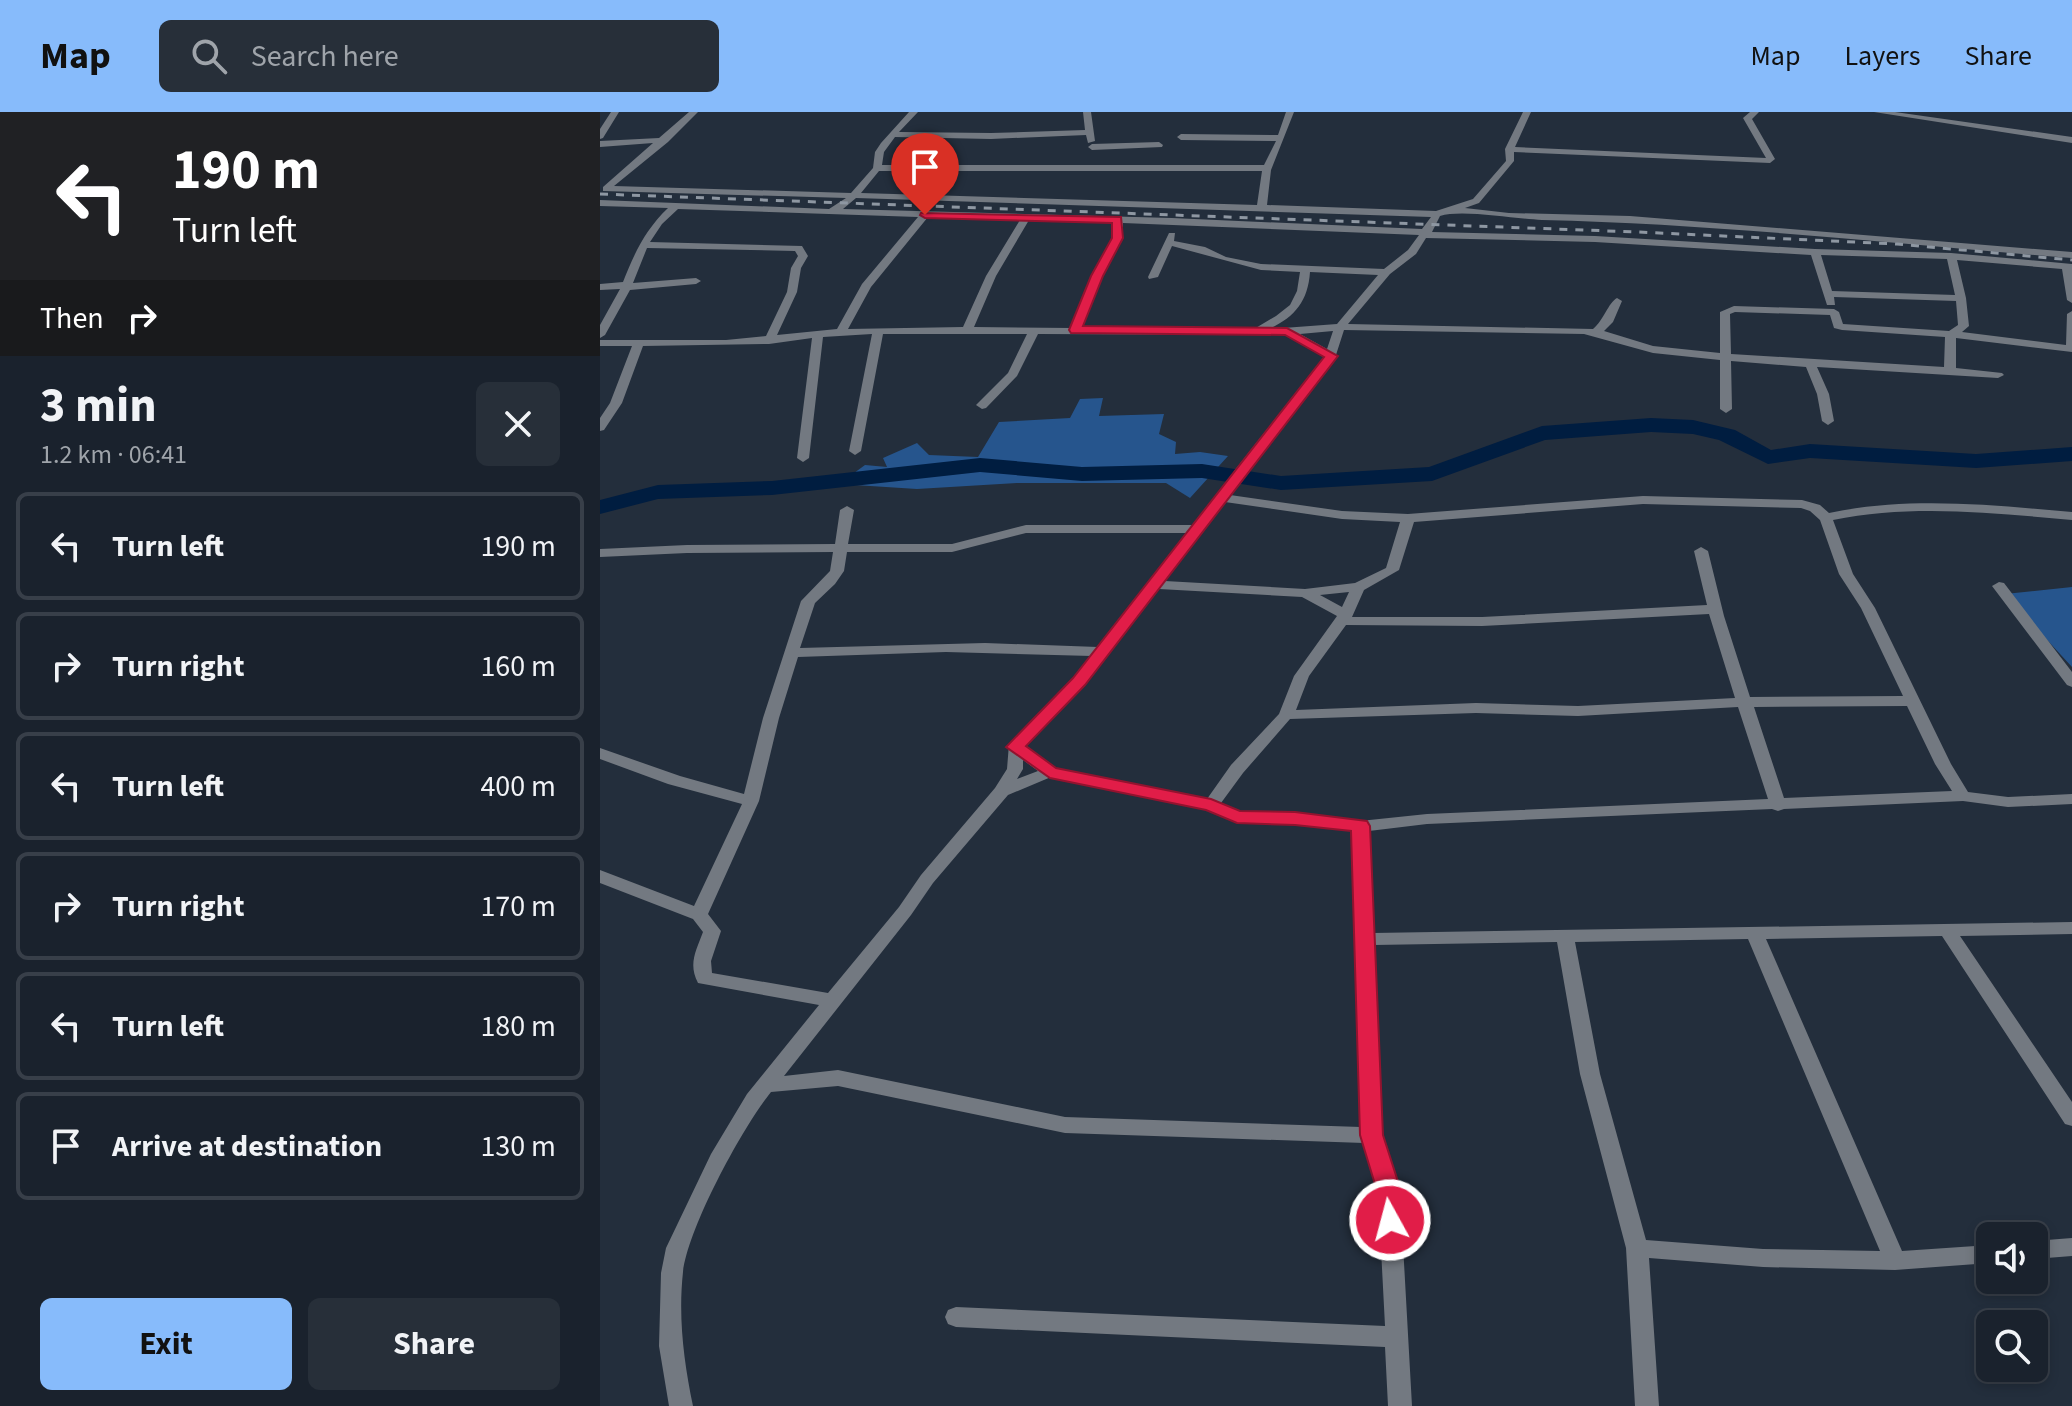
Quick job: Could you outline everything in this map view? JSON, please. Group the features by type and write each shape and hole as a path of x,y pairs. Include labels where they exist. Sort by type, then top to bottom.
{"street":[{"path":"600,136 615,112"},
{"path":"603,189 665,140 694,112"},
{"path":"831,212 852,197 894,134 914,112"},
{"path":"1087,112 1095,166"},
{"path":"1262,209 1260,193 1266,168 1290,112"},
{"path":"603,189 1437,214 1476,201 1510,161 1509,149 1527,112"},
{"path":"1509,149 1767,161 1771,159 1747,118 1755,112"},
{"path":"1878,112 2072,140"},
{"path":"894,134 980,137 1088,132"},
{"path":"1181,137 1280,138"},
{"path":"600,144 665,140"},
{"path":"1092,147 1159,145"},
{"path":"876,163 1020,169 1095,166 1266,168"},
{"path":"600,203 1025,219 1172,221 2070,263"},
{"path":"600,335 643,245 659,222 676,206"},
{"path":"1153,277 1169,243 1172,215 1164,206"},
{"path":"1454,210 1580,214 2070,263"},
{"path":"681,1406 670,1346 672,1273 677,1248 718,1160 765,1085 927,879 1002,791 1015,769 1015,747 1079,682 1331,356 1340,327 1386,272 1412,252 1437,214"},
{"path":"841,332 866,286 925,215"},
{"path":"967,330 991,276 1025,219"},
{"path":"1076,330 1097,276 1118,238 1118,220"},
{"path":"1169,243 1201,249 1247,265 1386,272"},
{"path":"643,245 798,248 803,256 796,268 792,292 769,341"},
{"path":"1815,252 1838,326 1842,327 1951,334 2072,348 2072,314"},
{"path":"1951,256 1964,326 1951,334"},
{"path":"2070,263 2072,300"},
{"path":"1254,331 1293,310 1305,290 1305,268"},
{"path":"600,287 696,281"},
{"path":"1829,294 1961,298"},
{"path":"1596,332 1608,322 1617,301"},
{"path":"1726,409 1725,312 1834,312"},
{"path":"600,343 769,341 841,332 967,330 1287,332 1340,327 1596,332 1645,348 1811,366 1950,370 1998,375"},
{"path":"982,405 1013,374 1034,330"},
{"path":"855,451 878,331"},
{"path":"1287,332 1331,356"},
{"path":"1950,370 1951,334"},
{"path":"803,458 818,335"},
{"path":"600,427 616,403 639,343"},
{"path":"1811,366 1823,394 1828,421"},
{"path":"1222,498 1342,515 1408,518 1643,500 1802,504 1815,508 1826,518 1846,574 1886,642 1912,701 1963,796"},
{"path":"1826,518 1895,509 2001,510 2072,516"},
{"path":"699,915 751,801 790,653 808,601 837,571 847,510"},
{"path":"1153,585 1305,593 1358,587 1392,570 1408,518"},
{"path":"600,553 687,549 952,548 1026,529 1198,529"},
{"path":"1701,551 1713,609 1778,806"},
{"path":"1999,586 2072,682"},
{"path":"1211,805 1237,769 1286,715 1302,676 1344,618 1358,587"},
{"path":"1305,593 1344,618 1412,625 1517,622 1713,609"},
{"path":"790,653 909,647 1041,647 1101,652"},
{"path":"1286,715 1476,708 1578,711 1746,702 1912,701"},
{"path":"1015,747 1050,772 1211,805 1237,817 1360,826 1427,819 1963,796 2008,802 2072,799"},
{"path":"600,753 674,780 751,801"},
{"path":"1002,791 1050,772"},
{"path":"1360,826 1372,1135 1389,1191 1400,1406"},
{"path":"600,876 699,915 712,931 700,961 705,978 834,1001"},
{"path":"1366,939 2072,928"},
{"path":"1947,930 2072,1118"},
{"path":"1754,932 1895,1261"},
{"path":"1565,938 1590,1074 1637,1248 1647,1406"},
{"path":"765,1085 838,1078 1065,1125 1372,1135"},
{"path":"2048,1249 2072,1247"},
{"path":"1637,1248 1763,1258 1895,1261 1976,1255"},
{"path":"956,1317 1396,1337"}],"shaded area":[{"path":"1103,398 1099,416 1164,414 1159,434 1176,442 1175,454 1200,452 1228,456 1190,498 1166,483 1017,483 917,489 839,484 865,465 887,467 883,458 917,443 929,455 978,457 999,422 1070,418 1080,399"},
{"path":"2072,587 2072,667 2005,594"}],"waterway":[{"path":"600,507 658,492 772,488 980,465 1082,474 1202,471 1281,483 1432,474 1542,433 1651,425 1693,427 1727,435 1768,457 1810,451 1976,461 2072,454"}],"railway":[{"path":"600,194 1637,232 1897,244 2072,260"}],"route":[{"path":"925,215 1118,220 1118,238 1097,276 1076,330 1287,332 1331,356 1079,682 1031,727 1015,747 1050,772 1211,805 1237,817 1360,826 1372,1135 1389,1191 1390,1220"}]}
